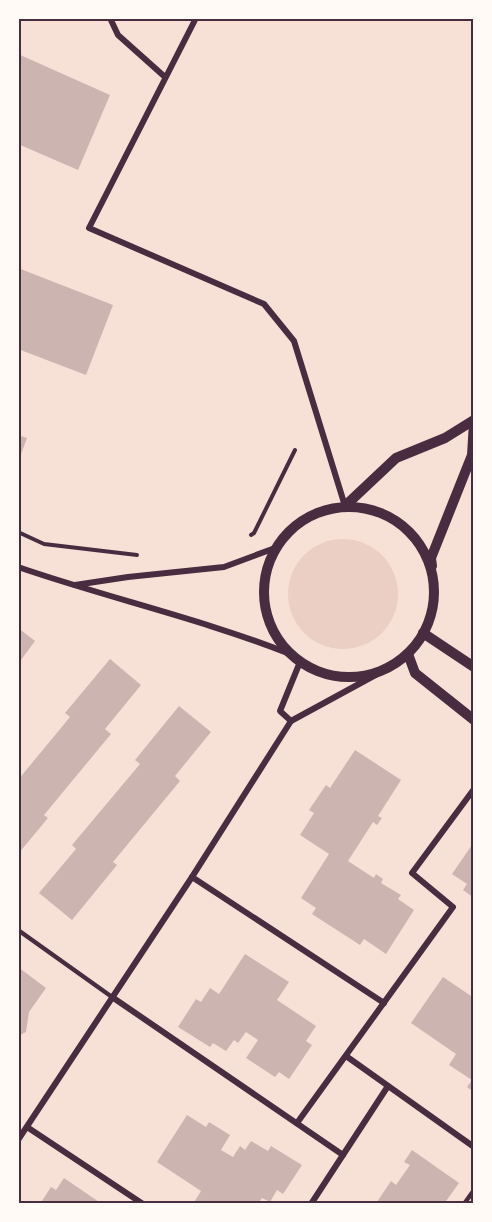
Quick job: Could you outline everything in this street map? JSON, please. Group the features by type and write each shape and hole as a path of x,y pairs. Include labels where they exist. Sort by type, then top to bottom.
{"street":[{"path":"110,18 118,35 165,77"},
{"path":"195,18 89,228 264,304 294,341 345,506"},
{"path":"345,506 396,458 445,438 474,421"},
{"path":"18,1140 192,877 291,721 381,672 408,654 423,633 431,618 434,594 431,558 472,455 474,421"},
{"path":"381,672 361,677 331,676 300,662 290,654 269,624 264,598 265,576 275,548 291,529 309,515 345,506 370,508 391,517 404,526 423,549 430,564 434,594"},
{"path":"71,585 128,576 224,567 275,548"},
{"path":"18,567 248,637 290,654"},
{"path":"423,633 474,667"},
{"path":"408,654 415,673 474,720"},
{"path":"291,721 280,711 300,662"},
{"path":"297,1123 453,907 412,873 474,789"},
{"path":"192,877 384,1003"},
{"path":"112,997 343,1155"},
{"path":"346,1056 474,1147"},
{"path":"311,1204 388,1086"},
{"path":"27,1126 143,1204"}],"lane":[{"path":"18,930 112,997"},
{"path":"464,1204 474,1190"}],"path":[{"path":"244,538 254,533 295,450"},
{"path":"18,532 44,544 146,556"}],"shaded area":[{"path":"343,539 364,543 382,555 394,573 398,594 394,615 382,633 364,645 343,649 322,645 304,633 292,615 288,594 292,573 304,555 322,543"}],"building":[{"path":"18,54 110,95 78,170 18,144"},
{"path":"18,268 113,305 86,375 18,349"},
{"path":"18,435 27,438 18,462"},
{"path":"18,628 35,641 18,664"},
{"path":"110,659 141,685 105,729 111,734 44,815 48,818 18,854 18,780 70,717 65,713"},
{"path":"179,706 211,732 175,776 180,781 113,862 117,865 72,920 39,893 76,849 72,845 140,764 135,760"},
{"path":"355,750 401,780 378,816 382,818 377,825 373,822 348,861 374,878 376,874 383,879 381,883 401,895 398,899 414,910 386,954 364,939 360,945 312,914 316,908 301,898 329,854 300,835 314,813 309,810 326,785 330,788"},
{"path":"474,842 474,898 463,890 467,884 452,874"},
{"path":"245,954 289,982 277,1000 316,1026 306,1041 312,1045 289,1079 279,1072 275,1077 246,1058 258,1040 246,1032 238,1043 234,1040 226,1051 213,1043 210,1047 178,1027 196,999 201,1002 210,988 219,994"},
{"path":"18,967 46,988 29,1012 26,1032 18,1036"},
{"path":"443,977 474,998 474,1092 467,1087 472,1080 449,1065 456,1054 411,1023"},
{"path":"187,1115 206,1127 209,1122 230,1135 221,1150 233,1157 240,1146 245,1150 251,1141 268,1151 271,1146 302,1165 283,1194 277,1190 270,1202 262,1198 258,1204 193,1204 201,1191 157,1162"},
{"path":"412,1150 459,1183 444,1204 438,1202 437,1204 380,1204 377,1202 391,1181 396,1185 410,1165 404,1162"},
{"path":"64,1178 102,1204 40,1204 51,1187 56,1190"}]}
